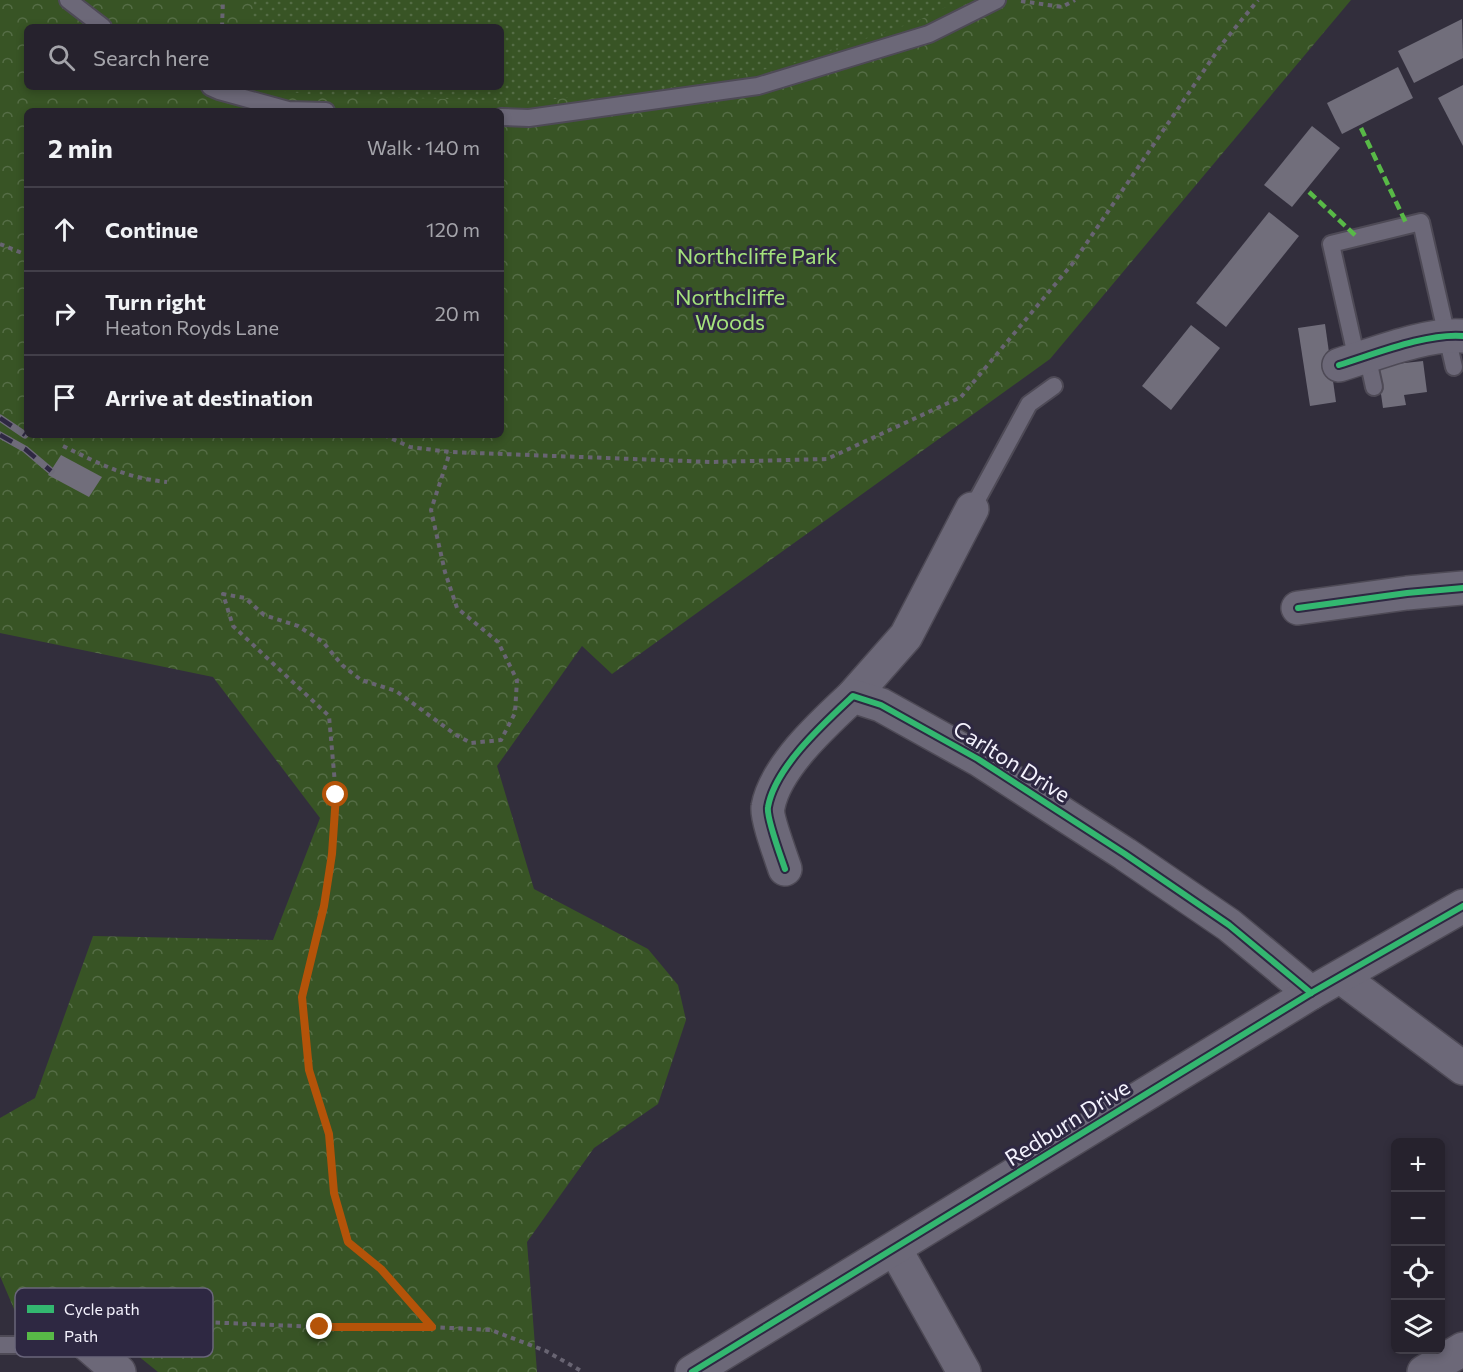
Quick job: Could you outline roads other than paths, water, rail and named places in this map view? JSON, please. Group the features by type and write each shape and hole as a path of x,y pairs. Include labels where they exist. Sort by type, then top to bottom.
{"street":[{"path":"1354,360 1454,335"},
{"path":"784,869 767,809 778,779 816,730 853,696 906,636 972,509"},
{"path":"1298,608 1463,588"},
{"name":"Carlton Drive","path":"853,696 881,705 978,759 1125,854 1229,925 1311,993"},
{"name":"Redburn Drive","path":"692,1372 1311,993 1463,906"},
{"path":"1341,977 1463,1068"},
{"path":"895,1249 964,1372"},
{"path":"1424,1372 1463,1349"},
{"path":"102,1357 119,1372"}],"lane":[{"path":"68,0 99,24"},
{"path":"504,117 529,118 758,86 929,34 997,0"},
{"path":"217,90 281,108"},
{"path":"1374,387 1354,360 1331,244 1421,222 1454,335 1454,367"},
{"path":"972,509 1029,404 1054,386"}],"railway":[{"path":"0,418 24,434"},
{"path":"0,435 25,449 51,471"}],"park label":[{"name":"Northcliffe Park","path":"757,255"},
{"name":"Northcliffe Woods","path":"730,308"}]}
